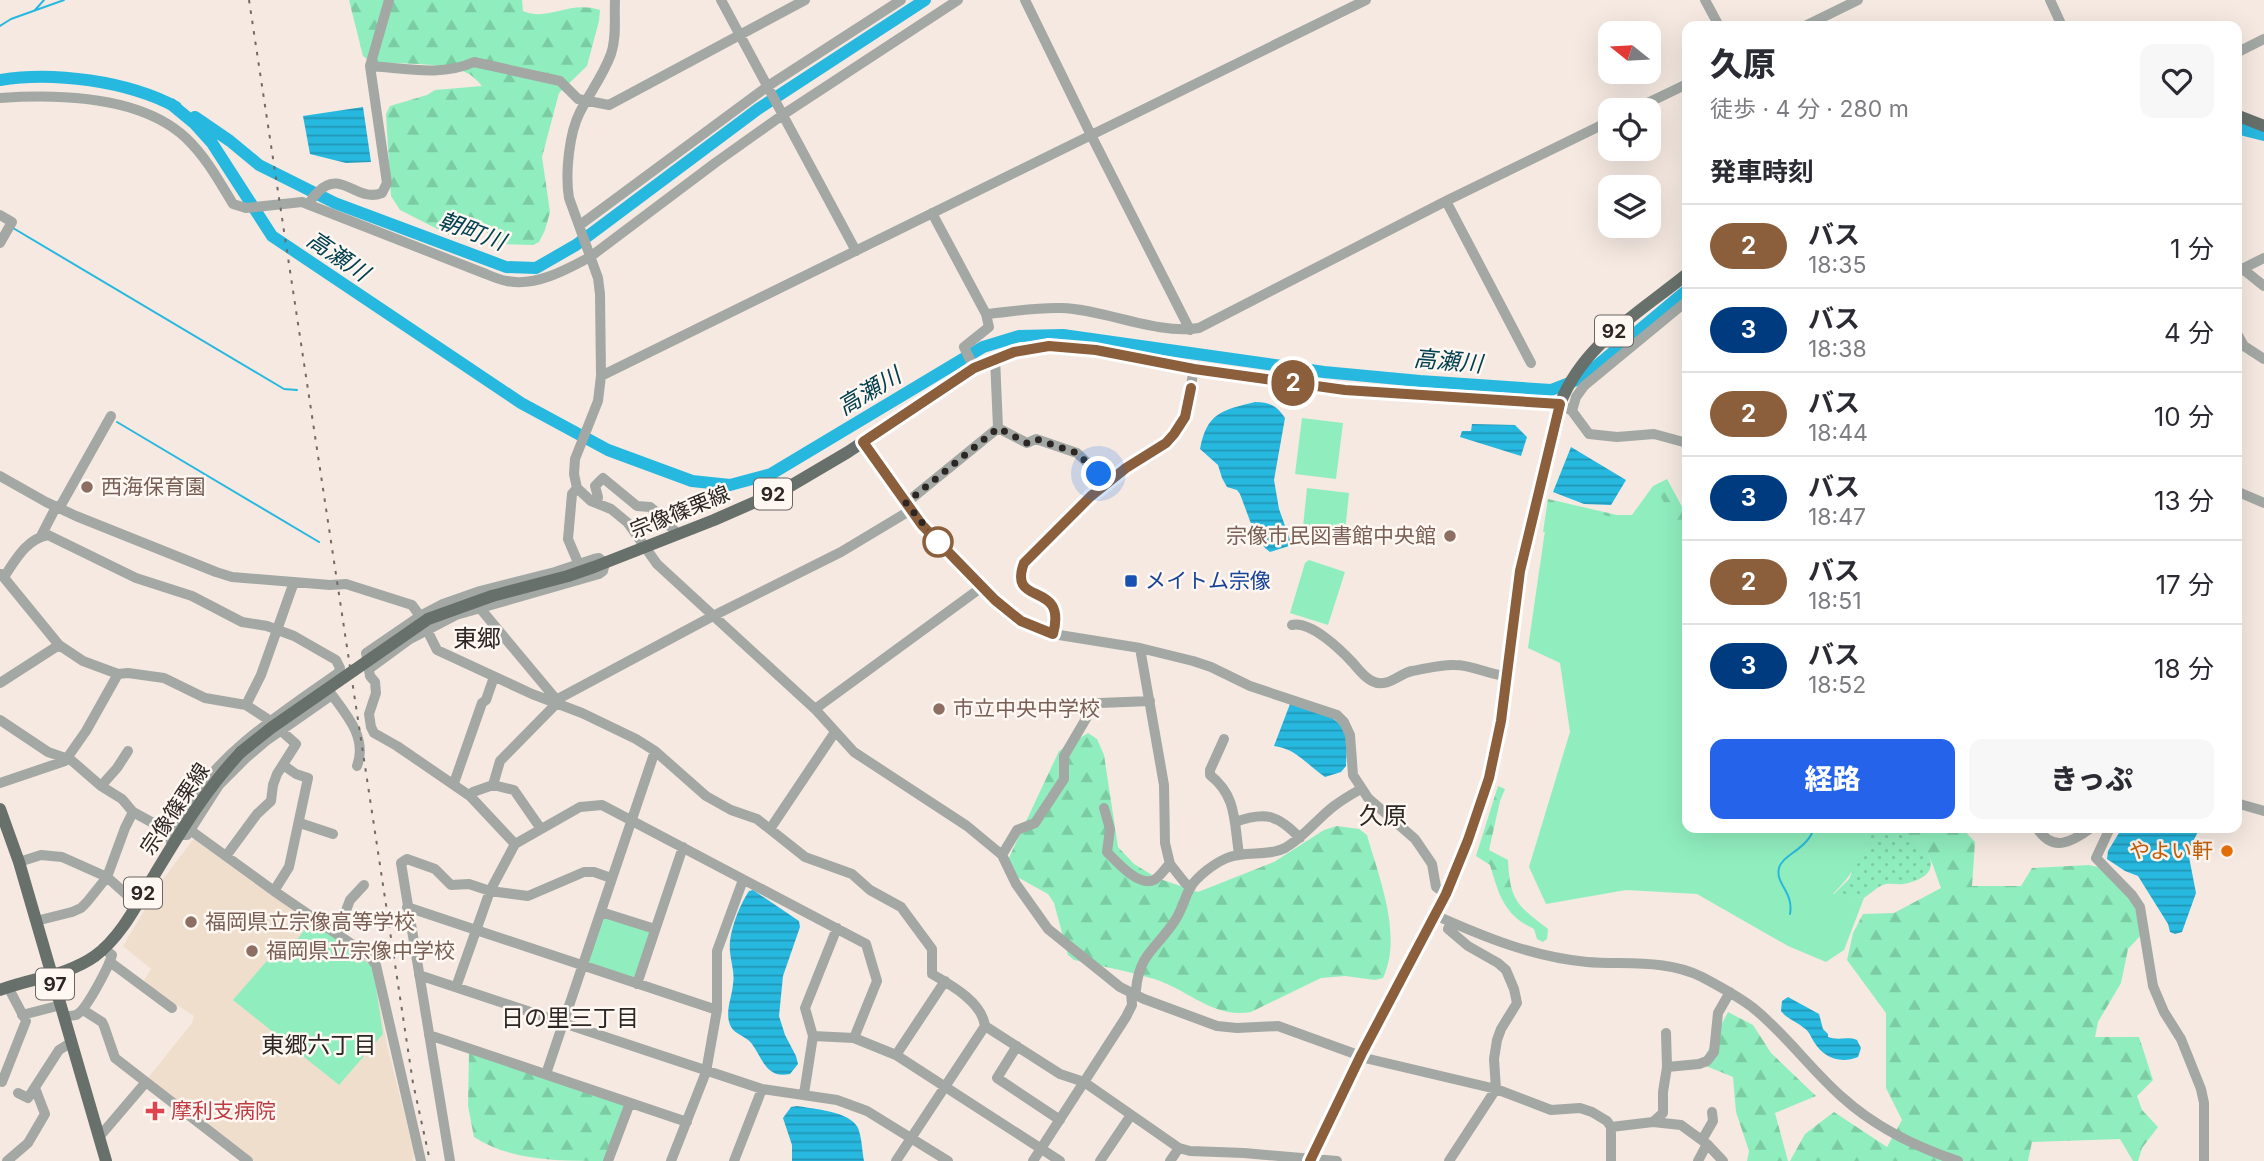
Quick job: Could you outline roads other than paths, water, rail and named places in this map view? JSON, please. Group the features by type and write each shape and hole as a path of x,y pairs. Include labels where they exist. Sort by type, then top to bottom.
{"main road":[{"path":"2242,117 2263,123"},
{"name":"92","path":"1560,404 1571,379 1592,351 1682,278"},
{"name":"宗像篠栗線","path":"4,989 52,975 86,961 103,948 136,904 204,795 241,752 402,635 428,619 492,596 568,576 605,563 787,488 863,442 973,365 1033,348 1066,346 1194,369 1345,390 1560,404"},
{"name":"97","path":"0,809 19,862 106,1161"}],"street":[{"path":"310,202 325,186 337,183 367,196 382,192 387,183 370,66 389,0"},
{"path":"615,0 612,51 601,79 576,120 567,186 598,278 600,294 601,376 598,401 578,450 574,474 577,488 582,495 611,509 628,523 657,564 815,709 854,752 967,826 1002,855 1016,884 1048,929 1120,987 1144,999 1217,1026 1278,1026 1361,1055 1496,1089 1551,1110 1580,1108 1592,1112 1607,1121 1611,1127 1611,1161"},
{"path":"721,0 856,251"},
{"path":"370,66 436,72 464,67 474,62 560,82 578,99 609,105 805,0"},
{"path":"580,225 769,88 901,0"},
{"path":"0,98 75,98 108,103 143,113 185,137 206,160 233,204 246,208 310,202 325,213 509,282 532,282 573,267 715,163 781,110 958,0"},
{"path":"1025,0 1189,330"},
{"path":"601,376 1366,0"},
{"path":"1705,0 1716,21"},
{"path":"1815,21 1858,0"},
{"path":"2050,0 2060,21"},
{"path":"2242,50 2264,39"},
{"path":"1658,98 1682,86"},
{"path":"986,314 1062,308 1189,330 1199,328 1446,201 1598,127"},
{"path":"1446,201 1531,363"},
{"path":"932,213 986,314 989,327 964,346 973,365"},
{"path":"0,215 10,227 0,243"},
{"path":"2242,270 2264,258"},
{"path":"2242,272 2264,286"},
{"path":"1572,411 1576,397 1584,386 1682,305"},
{"path":"2242,342 2264,359"},
{"path":"995,358 998,428"},
{"path":"1053,634 1057,618 1054,608 1049,601 1025,587 1021,577 1022,568 1028,557 1091,496 1166,443 1174,434 1185,417 1194,369"},
{"path":"1310,1160 1361,1055 1446,894 1489,778 1501,721 1520,571 1560,404 1572,411 1589,434 1617,437 1654,434 1682,442"},
{"path":"111,416 41,536 23,550 2,575 59,645 83,660 118,674 164,678 205,698 246,705 269,720 296,744 273,785 271,801 257,814 226,856"},
{"path":"998,428 1027,443 1036,439 1077,453 1099,474 1111,480"},
{"path":"494,785 500,761 558,702 713,617 842,552 908,506 998,428"},
{"path":"863,442 922,525 982,587 1021,621 1053,634 1140,648 1193,661 1250,686 1337,715 1348,729 1351,770 1361,789 1415,839 1432,864 1436,887 1446,894"},
{"path":"0,475 56,507 216,572 232,577 345,584 412,605 438,650 636,739 655,751 705,796 731,810 757,819 805,857 852,874 870,890 901,907 932,949 932,974 972,1001 985,1020 985,1026 896,1161"},
{"path":"597,503 595,486 603,478 637,506 650,507 678,534"},
{"path":"577,488 572,494 568,539 579,565"},
{"path":"2242,494 2264,503"},
{"path":"41,536 48,535 136,578 192,596 242,622 278,629 294,636 335,660 340,668 338,673 269,720 219,764 200,788 179,835"},
{"path":"369,669 426,630 456,615 599,574 605,563 599,558 594,559 459,598 420,616 366,653 370,676 375,682 376,693 369,714 370,727 374,733 454,783 470,796 515,844"},
{"path":"246,705 261,675 294,582"},
{"path":"815,709 982,587"},
{"path":"479,607 558,702"},
{"path":"1292,625 1312,627 1361,673 1378,684 1387,683 1408,672 1454,665 1496,676 1507,676"},
{"path":"0,682 59,645"},
{"path":"1140,648 1164,785 1165,844 1170,864 1191,887"},
{"path":"0,783 45,769 67,758 118,674"},
{"path":"454,783 494,677"},
{"path":"323,683 355,726 360,758 357,766"},
{"path":"179,835 219,785 254,750 332,695"},
{"path":"1002,855 1017,830 1035,823 1064,779 1064,756 1089,709 1100,703 1150,701"},
{"path":"0,720 48,752 67,758 101,786 122,799 133,812 226,856 369,956 376,965 421,1161"},
{"path":"770,829 835,732"},
{"path":"1224,739 1210,775 1222,784 1228,793 1239,854"},
{"path":"101,786 128,751"},
{"path":"546,1074 655,751"},
{"path":"274,891 289,867 308,778 283,765"},
{"path":"470,796 473,792 494,785 514,790 541,829"},
{"path":"1131,992 1136,990 1138,972 1143,960 1173,924 1191,887 1199,877 1224,859 1239,854 1282,850 1300,838 1333,807 1361,789"},
{"path":"456,987 490,891 515,844 580,807 602,805 866,944 877,981 854,1038"},
{"path":"2242,805 2264,811"},
{"path":"2242,806 2264,818"},
{"path":"1104,808 1110,829 1107,852 1125,871 1140,880 1148,881 1154,880 1170,864"},
{"path":"36,921 81,908 107,877 133,812"},
{"path":"1235,822 1264,814 1277,818 1300,838"},
{"path":"300,824 333,834"},
{"path":"2040,833 2046,841 2056,844 2083,833"},
{"path":"2107,833 2096,858 2132,895 2140,908 2153,986 2201,1089 2204,1103 2204,1161"},
{"path":"2099,848 2105,845 2113,833"},
{"path":"637,984 683,847"},
{"path":"19,862 41,855 62,857 107,877 136,904"},
{"path":"450,1161 401,863 407,859 435,869 451,885 469,884 490,891 528,896 584,872 594,872 611,878"},
{"path":"671,1161 706,1072 717,1010 717,951 743,880"},
{"path":"337,934 350,900 364,885"},
{"path":"407,907 717,1010"},
{"path":"600,912 655,929"},
{"path":"1435,915 1528,951 1588,962 1642,963 1698,975 1754,1009 1819,1076 1864,1115 1918,1146 1958,1161"},
{"path":"1449,1161 1496,1089 1494,1059 1497,1040 1517,1003 1506,970 1468,946 1448,929 1451,922"},
{"path":"803,1094 813,1036 805,1008 837,928"},
{"path":"22,1015 63,1011 76,1015 83,1010 110,962 112,955 103,948"},
{"path":"110,962 172,1007"},
{"path":"419,975 762,1089 837,1100 867,1111 948,1161"},
{"path":"896,1055 945,981"},
{"path":"0,1081 2,1082 26,1021 4,989"},
{"path":"1033,1161 1126,1017 1132,1006 1131,992"},
{"path":"1667,1067 1707,1061 1714,1052 1718,1013 1730,992"},
{"path":"83,1010 102,1022 115,1058 248,1161"},
{"path":"985,1026 1060,1074 1084,1082 1179,1148 1242,1157 1337,1161"},
{"path":"1653,1122 1663,1113 1667,1033"},
{"path":"429,1035 687,1122"},
{"path":"813,1036 854,1038 896,1055 1060,1161"},
{"path":"18,1093 28,1098 59,1050 72,1042"},
{"path":"1017,1046 997,1078 1060,1119"},
{"path":"100,1136 146,1082"},
{"path":"7,1161 28,1143 45,1114 35,1088"},
{"path":"734,1161 762,1089"},
{"path":"608,1161 631,1103"},
{"path":"1698,1161 1713,1121 1712,1112"},
{"path":"1100,1161 1131,1115"},
{"path":"1611,1127 1653,1122 1681,1125 1705,1142 1723,1161"},
{"path":"1170,1161 1179,1148"}],"water":[{"path":"363,107 371,162 346,163 310,154 303,116"},
{"path":"1255,402 1273,406 1285,418 1274,480 1279,509 1292,545 1270,552 1253,529 1240,494 1227,487 1218,465 1200,449 1212,420 1225,411"},
{"path":"1472,424 1515,425 1527,437 1521,456 1460,437 1462,431 1471,431"},
{"path":"1571,447 1626,480 1611,505 1584,504 1553,492"},
{"path":"1290,704 1324,714 1343,729 1347,752 1346,766 1341,772 1325,777 1289,750 1274,746"},
{"path":"2119,833 2197,833 2190,847 2189,857 2196,893 2182,932 2170,932 2168,924 2138,876 2107,859 2108,851"},
{"path":"753,890 799,921 800,927 783,976 779,1016 798,1064 790,1074 775,1074 770,1071 752,1044 733,1030 729,1022 733,980 731,937 742,904 749,891"},
{"path":"1788,997 1819,1014 1828,1037 1857,1040 1861,1048 1858,1057 1839,1060 1818,1048 1806,1029 1781,1011 1782,1001"},
{"path":"791,1107 839,1114 854,1122 858,1128 864,1161 792,1161 792,1145 783,1118"}],"waterway":[{"path":"35,10 44,0"},
{"path":"0,26 11,19 64,0"},
{"name":"朝町川","path":"195,117 259,165 335,203 506,267 536,268 576,245 758,109 925,0"},
{"name":"朝町川","path":"0,80 43,77 90,80 136,91 176,107"},
{"name":"高瀬川","path":"171,104 212,143 272,236 521,403 608,450 692,481 730,485 771,474 983,347 1019,336 1063,335 1324,372 1551,390 1582,378 1682,294"},
{"name":"高瀬川","path":"2242,130 2264,135"},
{"path":"13,228 284,389 297,390"},
{"path":"117,422 319,542"},
{"path":"1790,914 1791,906 1778,874 1779,868 1812,833"}],"railway":[{"path":"249,0 413,1083 430,1161"}],"place":[{"name":"西海保育園","path":"87,487"},
{"name":"宗像市民図書館中央館","path":"1450,536"},
{"name":"メイトム宗像","path":"1131,581"},
{"name":"市立中央中学校","path":"939,709"},
{"name":"やよい軒","path":"2227,851"},
{"name":"福岡県立宗像高等学校","path":"191,922"},
{"name":"福岡県立宗像中学校","path":"252,951"},
{"name":"摩利支病院","path":"155,1111"}],"district":[{"name":"東郷","path":"477,639"},
{"name":"久原","path":"1383,816"},
{"name":"日の里三丁目","path":"570,1018"},
{"name":"東郷六丁目","path":"319,1045"}]}
